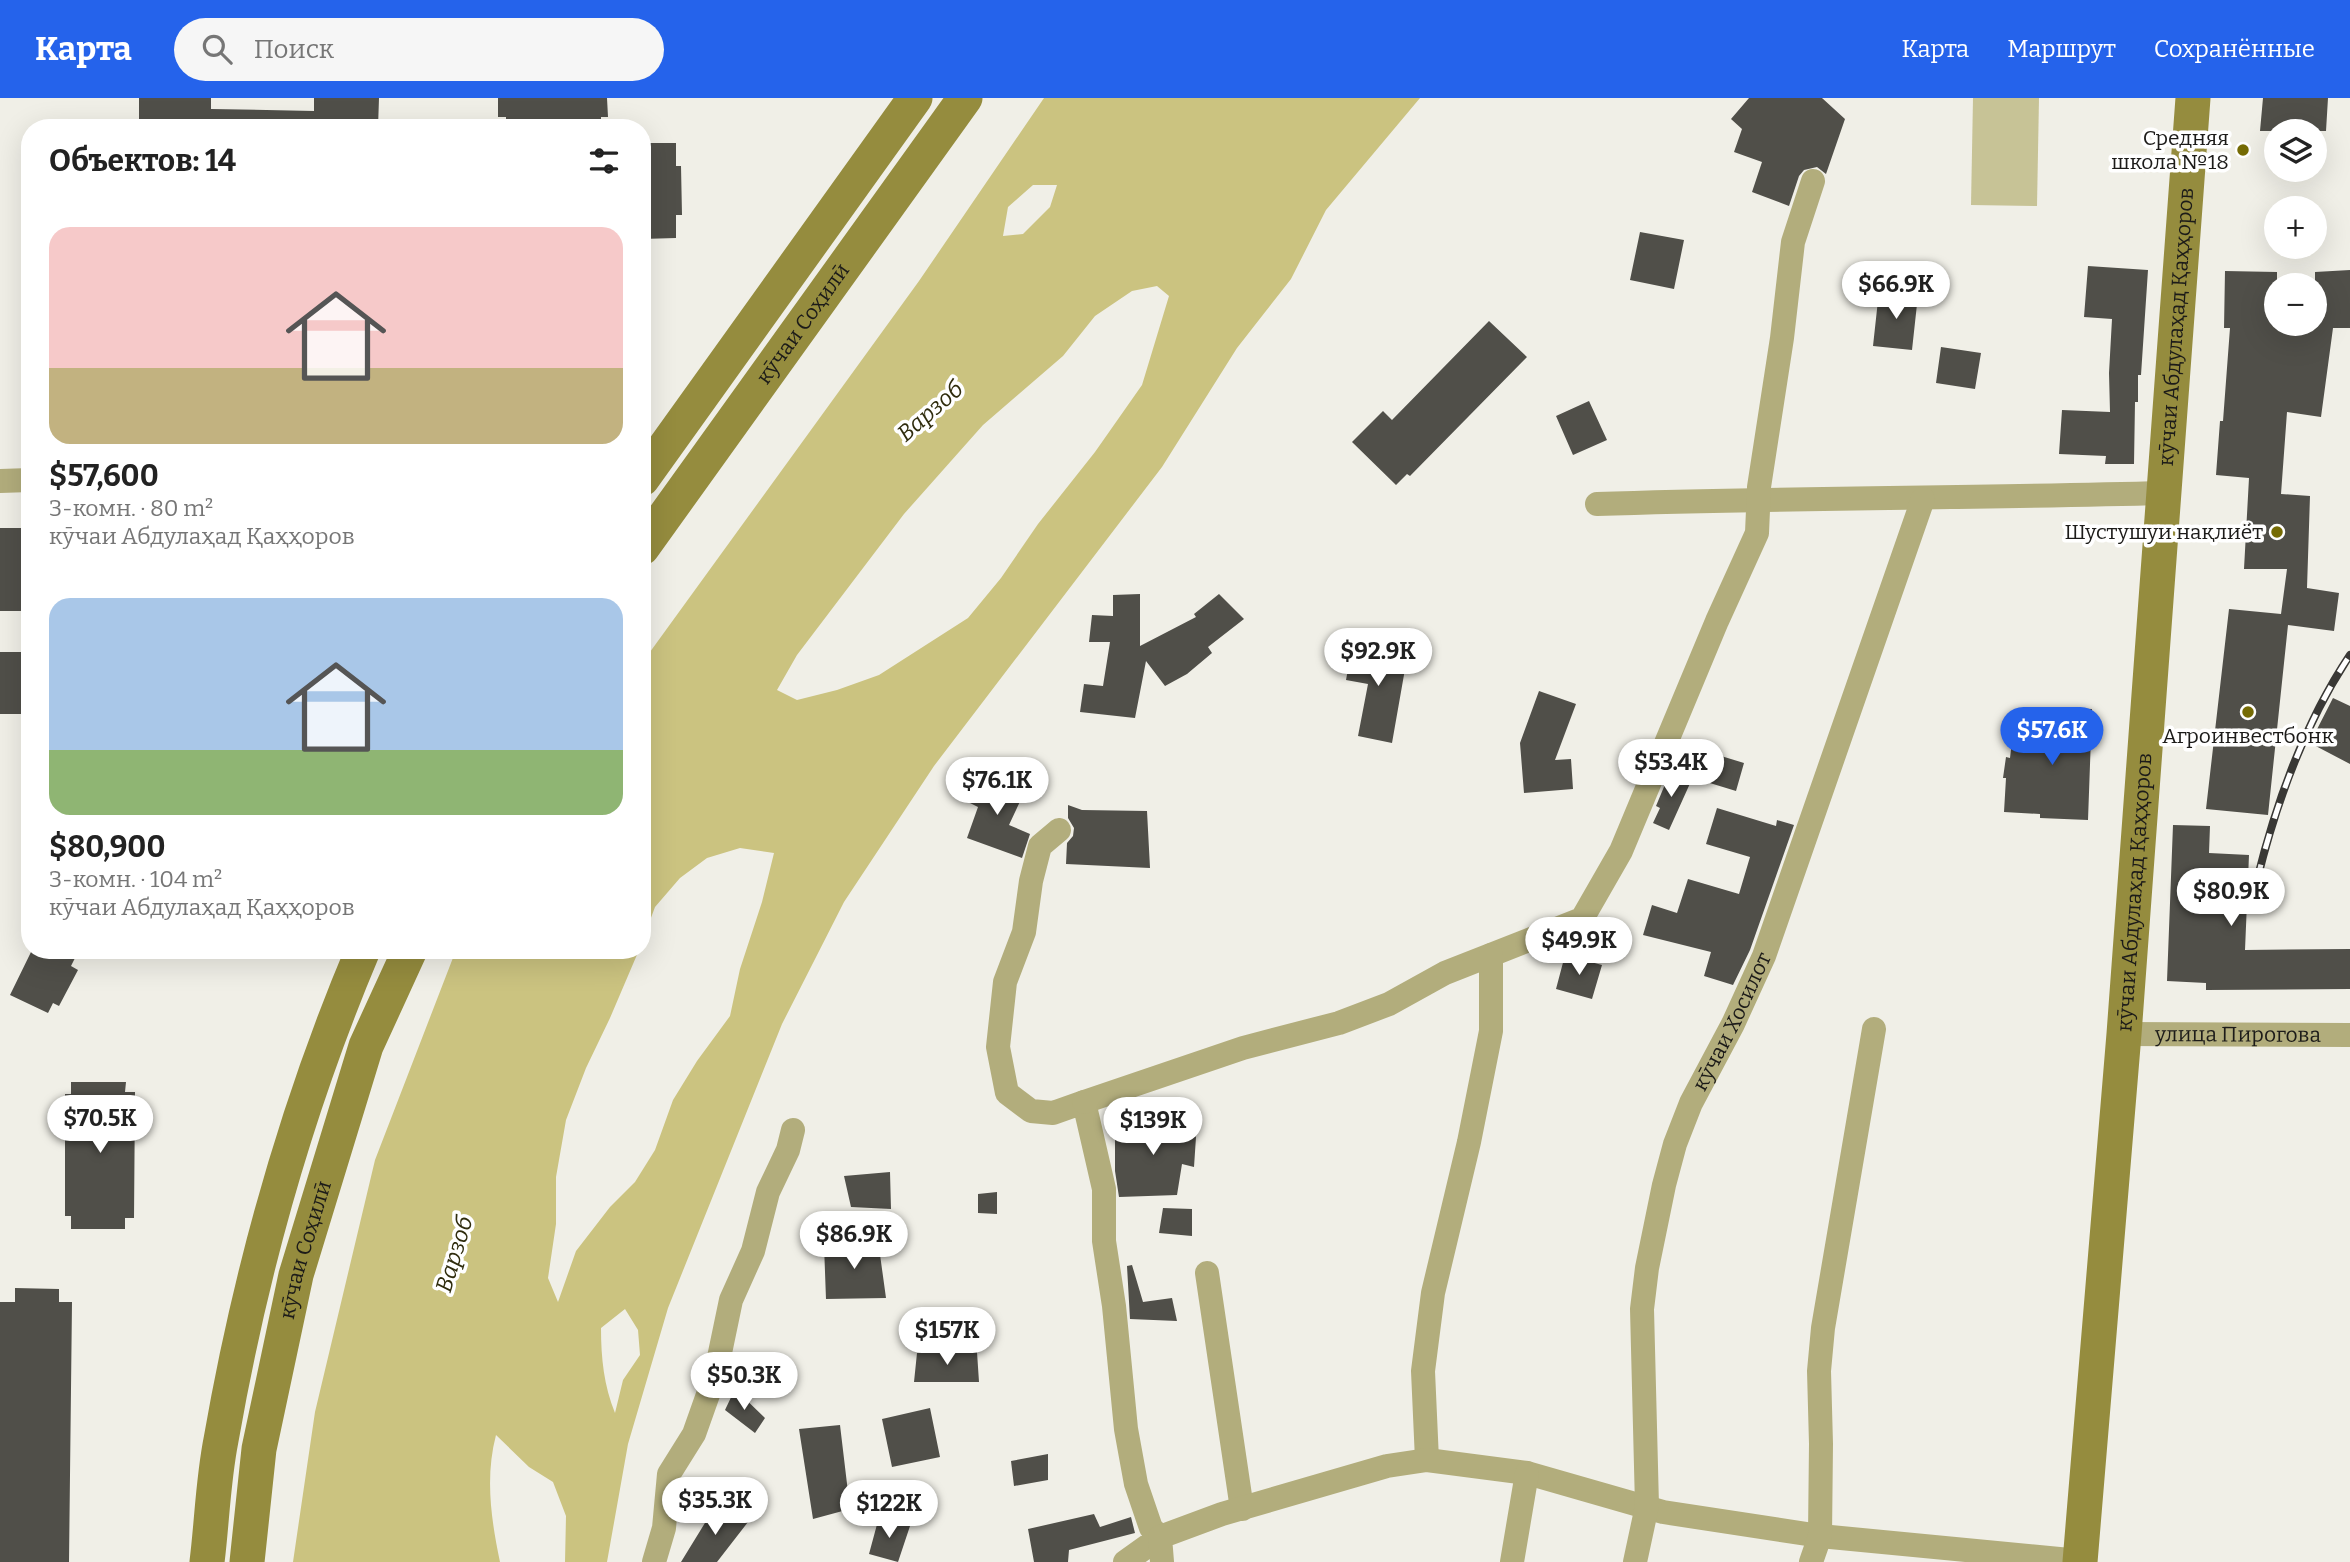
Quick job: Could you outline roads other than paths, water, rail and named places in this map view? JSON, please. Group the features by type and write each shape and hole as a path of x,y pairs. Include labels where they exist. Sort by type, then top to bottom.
{"main road":[{"name":"кӯчаи Соҳилӣ","path":"651,466 915,98"},
{"name":"кӯчаи Соҳилӣ","path":"651,536 749,403 965,98"},
{"name":"кӯчаи Абдулаҳад Қаҳҳоров","path":"2080,1561 2124,1034 2193,98"},
{"name":"кӯчаи Соҳилӣ","path":"207,1562 220,1442 261,1250 331,1027 359,959"},
{"name":"кӯчаи Соҳилӣ","path":"247,1562 259,1449 296,1275 366,1046 406,959"}],"street":[{"path":"1059,830 1040,846 1031,881 1024,932 1005,982 998,1047 1007,1093 1031,1111 1054,1113 1243,1048 1339,1023 1389,1004 1445,973 1582,919 1621,851 1717,621 1758,533 1759,499 1793,242 1813,181"},
{"path":"0,481 21,480"},
{"path":"1597,504 1759,499 2164,494"},
{"name":"кӯчаи Хосилот","path":"1635,1562 1647,1506 1642,1309 1647,1268 1675,1144 1692,1103 1764,956 1923,499"},
{"path":"1427,1461 1423,1371 1433,1293 1469,1142 1491,1031 1491,955"},
{"path":"1811,1562 1820,1536 1819,1371 1823,1328 1874,1029"},
{"name":"улица Пирогова","path":"2124,1034 2350,1035"},
{"path":"1084,1102 1104,1189 1104,1241 1114,1306 1126,1429 1136,1484 1151,1528 1160,1537 1162,1562"},
{"path":"654,1562 664,1528 669,1474 694,1434 716,1372 731,1300 754,1251 768,1192 788,1150 793,1130"},
{"path":"1208,1273 1242,1509"},
{"path":"1125,1562 1160,1537 1242,1509 1387,1466 1427,1461 1527,1473 1647,1506 1663,1513 1820,1536 2080,1561"},
{"path":"1512,1562 1527,1473"}],"water":[{"name":"Варзоб","path":"1044,98 1420,98 1326,210 1291,279 1237,348 1162,467 934,766 844,902 782,1024 668,1308 628,1444 607,1562 565,1562 566,1516 553,1482 529,1467 496,1435 490,1482 500,1562 293,1562 315,1412 375,1160 453,959 635,959 586,1068 566,1120 556,1177 556,1224 548,1278 558,1302 576,1251 610,1207 635,1182 655,1150 673,1100 730,1016 740,969 762,902 774,853 740,848 707,858 680,878 655,907 651,918 651,651 919,281","holes":["1033,185 1057,185 1050,207 1023,234 1003,236 1008,207","1157,286 1169,296 1142,385 1001,578 968,618 879,675 797,700 777,690 797,655 904,514 983,425 1063,356 1095,316 1132,291","625,1309 638,1330 640,1355 623,1380 615,1413 604,1372 601,1328"]}],"railway":[{"path":"2257,880 2273,822 2294,763 2320,707 2350,655"}],"place":[{"name":"Средняя школа №18","path":"2243,150"},
{"name":"Шустушуи нақлиёт","path":"2277,532"},
{"name":"Агроинвестбонк","path":"2248,712"}]}
